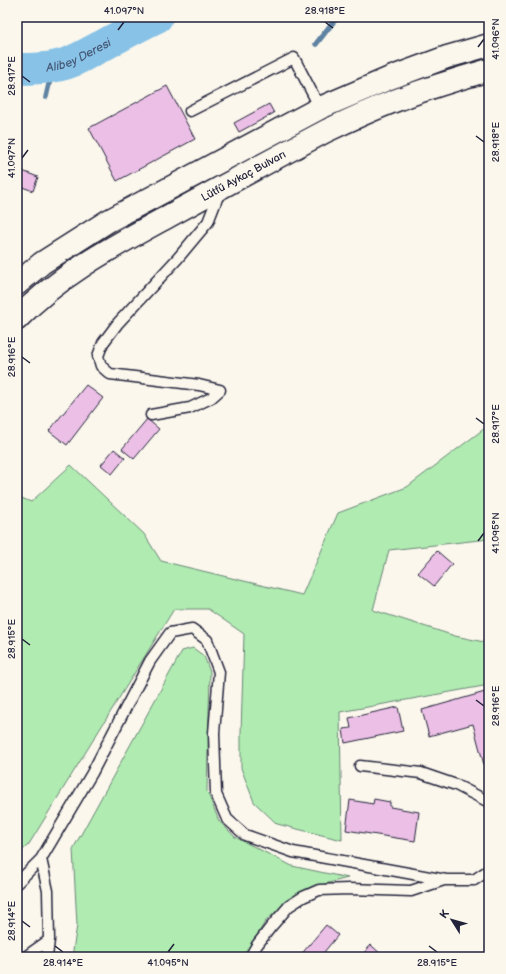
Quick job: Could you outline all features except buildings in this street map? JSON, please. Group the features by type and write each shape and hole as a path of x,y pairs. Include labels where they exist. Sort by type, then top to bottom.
{"main road":[{"path":"17,284 42,262 108,221 320,108 390,78 447,57 489,45"},
{"name":"Lütfü Aykaç Bulvarı","path":"17,319 28,307 67,276 120,243 326,131 395,100 489,70"}],"lane":[{"path":"190,111 294,58 320,108"},
{"path":"151,415 190,408 211,398 220,390 199,385 110,374 101,366 98,356 103,343 118,323 178,258 208,222 222,187"},
{"path":"17,883 41,859 92,774 150,661 170,633 192,629 206,640 219,672 214,733 216,794 227,819 245,836 293,852 446,880 474,880 489,870"},
{"path":"360,766 421,773 456,785 489,802"},
{"path":"41,859 48,891 49,940 47,957"},
{"path":"250,957 270,928 289,906 303,897 320,890 411,891 446,880"},
{"path":"25,957 49,940"}],"green space":[{"path":"489,425 489,539 389,550 373,610 455,636 489,643 489,685 340,712 342,840 277,824 254,802 241,768 244,634 208,609 174,609 29,844 17,856 17,496 31,502 71,465 144,534 161,561 302,595 338,513 407,487"},
{"path":"193,648 204,656 210,672 207,791 219,821 235,837 292,866 348,878 309,888 285,903 265,922 244,957 72,957 77,925 73,849 182,651"}],"waterway":[{"name":"Alibey Deresi","path":"17,69 47,68 69,63 157,17"},
{"path":"316,44 337,17"},
{"path":"46,97 53,67"}]}
